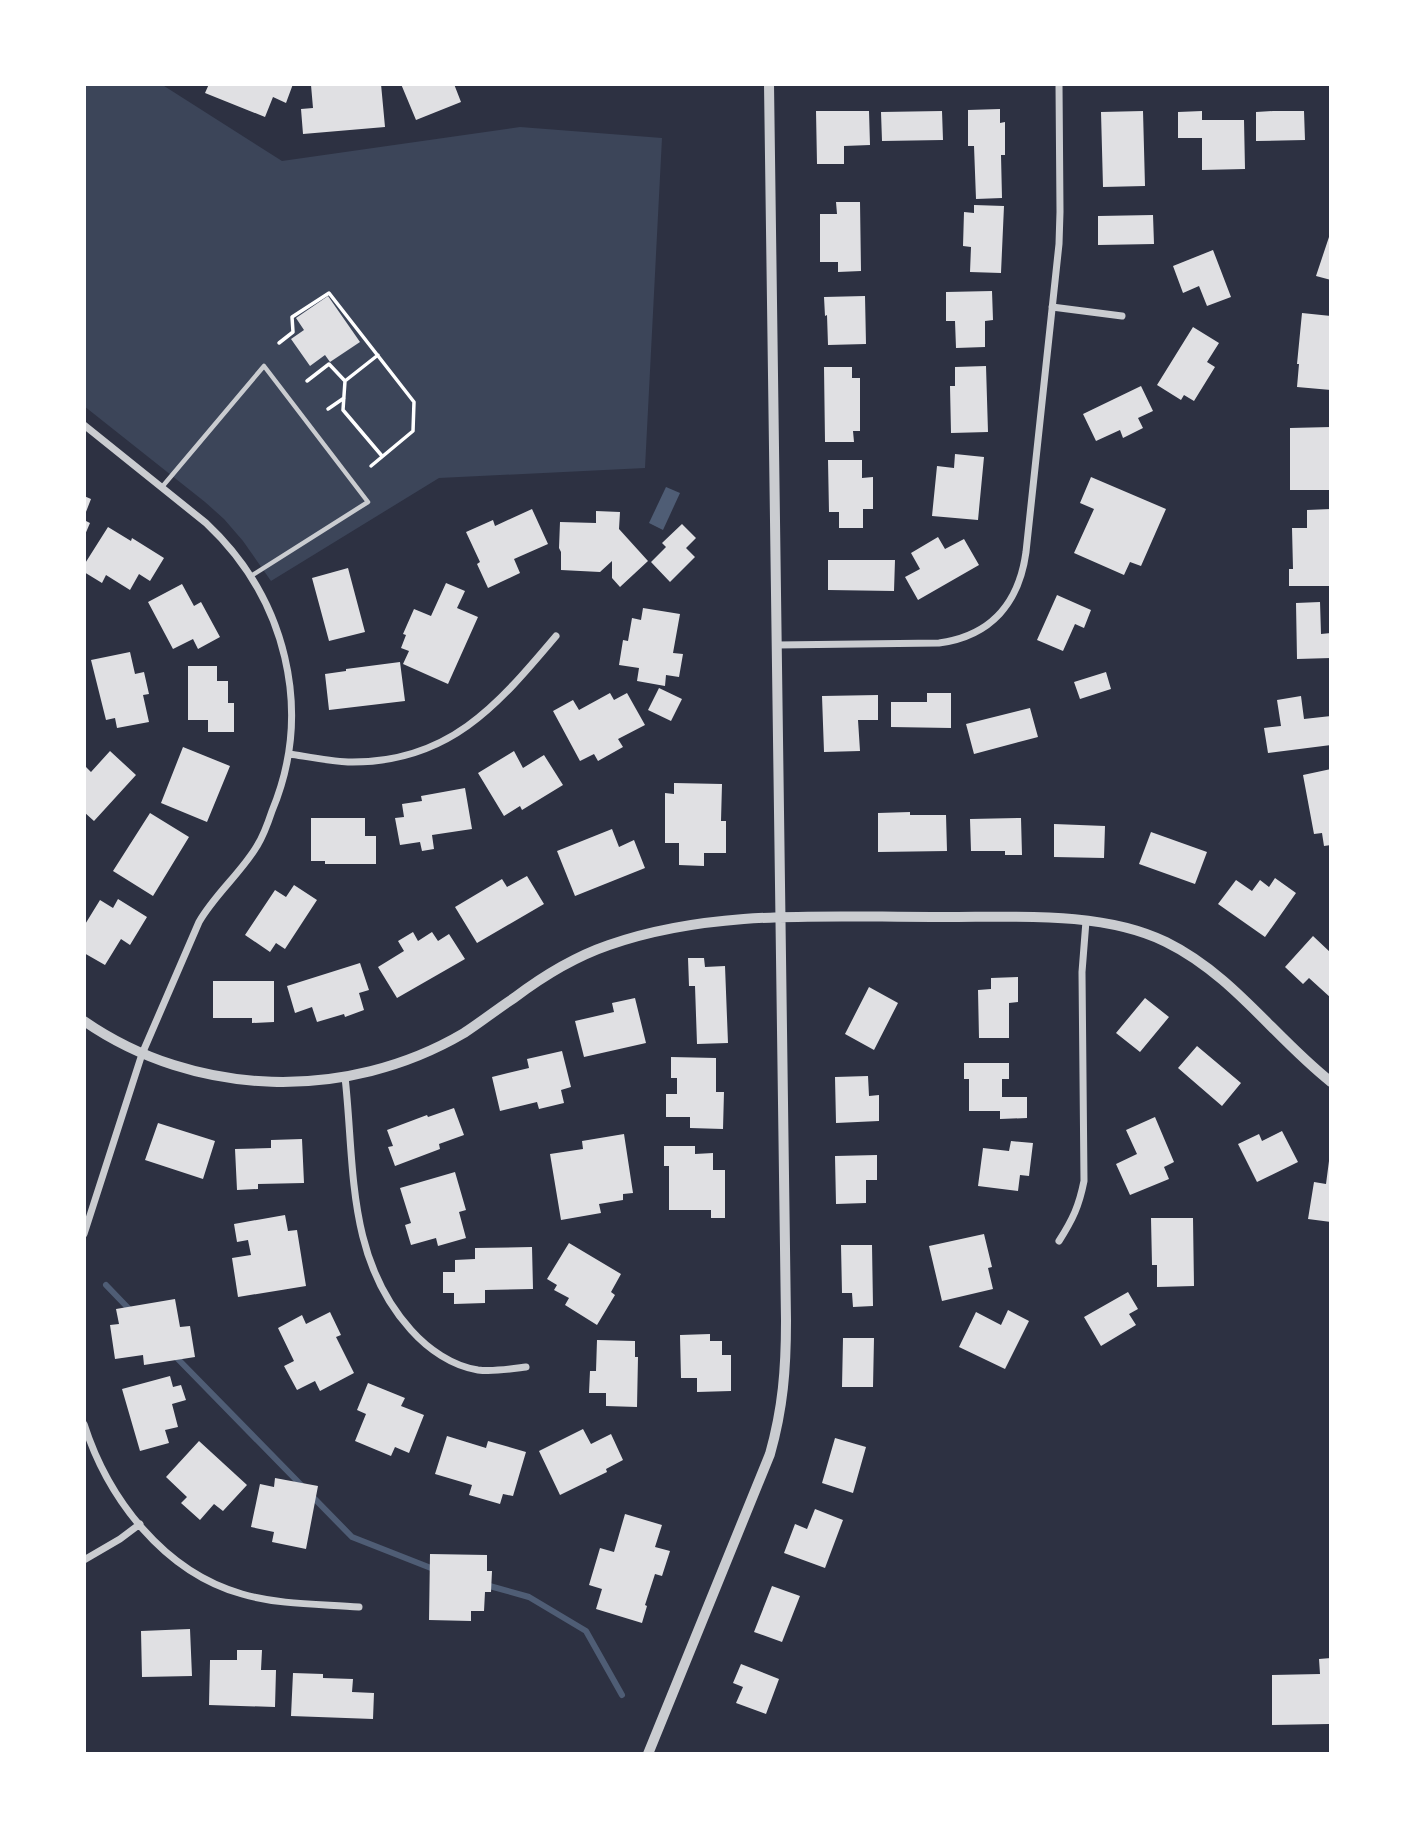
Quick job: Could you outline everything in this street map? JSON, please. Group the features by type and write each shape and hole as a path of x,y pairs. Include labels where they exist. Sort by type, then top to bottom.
{"street":[{"path":"648,1754 761,1479 777,1429 785,1376 769,84"},
{"path":"777,645 953,641 978,632 1007,606 1024,566 1059,244 1059,84"},
{"path":"1052,307 1122,316"},
{"path":"84,425 162,487 231,548 251,576 268,608 283,649 292,695 290,754 281,790 257,846 199,922 142,1054 84,1234"},
{"path":"290,754 347,762 371,761 436,745 488,710 519,680 556,636"},
{"path":"84,1021 142,1054 192,1071 244,1080 303,1082 345,1077 378,1069 435,1048 462,1034 530,986 578,958 639,936 678,927 780,917 1032,918 1122,926 1163,940 1225,980 1331,1082"},
{"path":"1059,1241 1079,1204 1084,1181 1082,972 1086,921"},
{"path":"345,1077 360,1232 370,1262 399,1317 420,1340 440,1355 460,1365 479,1370 526,1367"},
{"path":"84,1424 97,1458 119,1498 160,1546 196,1574 219,1586 268,1600 359,1607"},
{"path":"84,1560 140,1524"}],"lane":[{"path":"162,487 264,366 368,502 251,576"}],"path":[{"path":"279,343 293,332 292,317 329,293 414,402 413,431 371,466"},
{"path":"377,355 345,382 343,410 382,457"},
{"path":"307,381 329,365 345,382"},
{"path":"328,409 344,398"}],"shaded area":[{"path":"84,84 161,84 282,161 520,127 662,138 645,468 439,478 271,581 224,519 84,406"},
{"path":"666,487 680,493 663,530 649,523"}],"building":[{"path":"209,84 293,84 286,103 273,97 265,117 205,93"},
{"path":"381,84 385,127 303,134 301,109 313,108 311,85"},
{"path":"401,84 454,84 461,102 416,120"},
{"path":"1000,109 1000,123 1005,122 1005,155 1001,155 1002,198 976,199 974,146 968,146 968,110"},
{"path":"816,111 869,111 870,145 844,146 844,164 817,164"},
{"path":"942,111 943,140 882,141 881,112"},
{"path":"1143,111 1145,186 1103,187 1101,112"},
{"path":"1202,111 1202,120 1244,120 1245,169 1202,170 1202,138 1178,138 1178,112"},
{"path":"1304,111 1305,140 1256,141 1256,112"},
{"path":"836,202 860,202 861,271 838,272 838,262 820,262 820,214 837,214"},
{"path":"974,205 1004,206 1001,273 970,272 971,247 963,246 964,212 974,213"},
{"path":"1153,215 1154,244 1098,245 1098,216"},
{"path":"1331,231 1331,280 1316,276"},
{"path":"1213,250 1231,297 1207,306 1199,286 1183,293 1173,266"},
{"path":"992,291 993,320 985,321 985,347 956,348 955,321 946,321 946,292"},
{"path":"328,296 360,342 330,362 325,355 310,366 291,339 304,330 296,318"},
{"path":"865,296 866,344 828,345 824,297"},
{"path":"1302,313 1331,316 1331,390 1297,387"},
{"path":"1193,327 1219,343 1207,362 1215,367 1194,401 1184,395 1181,400 1157,385"},
{"path":"986,366 988,432 951,433 950,386 955,386 955,367"},
{"path":"824,367 852,367 852,378 860,378 860,431 853,431 854,442 825,442"},
{"path":"1141,386 1153,411 1138,418 1143,428 1123,438 1120,430 1096,441 1083,414"},
{"path":"1331,427 1331,490 1290,490 1290,428"},
{"path":"955,454 984,457 978,520 932,516 937,466 954,468"},
{"path":"828,460 862,460 862,478 873,477 873,509 863,509 863,528 839,528 839,512 829,512"},
{"path":"1091,477 1166,509 1141,566 1130,562 1124,575 1074,553 1094,509 1080,503"},
{"path":"84,496 91,499 84,517"},
{"path":"532,509 548,544 514,559 520,573 488,588 466,532 493,520 495,526"},
{"path":"1331,509 1331,586 1289,586 1289,569 1293,569 1292,528 1307,528 1307,510"},
{"path":"596,511 620,512 619,529 648,561 620,587 612,578 612,561 600,572 561,570 560,522 596,523"},
{"path":"84,520 90,523 84,537"},
{"path":"682,524 696,538 686,548 695,557 670,582 651,562 666,547 662,543"},
{"path":"108,527 164,558 150,581 139,574 130,590 106,575 102,583 84,572 84,565"},
{"path":"938,537 945,549 964,539 979,565 918,600 905,577 920,569 911,553"},
{"path":"828,560 895,560 894,591 828,590"},
{"path":"348,568 365,632 329,641 312,578"},
{"path":"446,583 465,591 457,608 478,617 448,684 403,664 409,651 401,648 406,635 403,634 414,609 431,616"},
{"path":"182,584 194,606 201,602 220,637 198,649 193,639 173,649 148,602"},
{"path":"1057,595 1091,610 1084,628 1075,624 1063,651 1037,640"},
{"path":"1320,602 1321,634 1331,633 1331,658 1297,659 1296,603"},
{"path":"643,608 680,614 673,653 683,654 679,677 666,675 665,686 637,681 639,668 619,665 623,640 628,641 632,618 641,620"},
{"path":"130,652 135,674 144,672 149,694 143,695 149,722 117,728 115,718 106,720 91,660"},
{"path":"400,662 405,701 329,710 325,674"},
{"path":"188,666 217,666 217,681 228,681 228,703 234,703 234,732 208,732 208,720 188,720"},
{"path":"1106,672 1111,689 1080,699 1074,682"},
{"path":"659,688 682,699 671,721 648,710"},
{"path":"610,693 614,700 627,693 645,725 618,739 623,747 598,761 594,754 580,761 553,711 573,700 579,710"},
{"path":"927,693 951,693 951,728 891,727 891,702 927,702"},
{"path":"878,695 878,720 858,720 860,751 824,752 822,696"},
{"path":"1301,696 1304,719 1331,716 1331,745 1268,753 1264,728 1281,726 1277,700"},
{"path":"1030,708 1038,737 974,754 966,724"},
{"path":"183,747 230,766 207,822 161,803"},
{"path":"110,751 136,775 94,821 84,812 84,770 86,767 91,772"},
{"path":"514,751 523,768 544,755 563,785 522,810 520,806 504,816 478,773"},
{"path":"1331,769 1331,845 1324,846 1322,833 1314,834 1303,775"},
{"path":"674,783 722,784 721,821 726,821 726,853 704,853 704,866 679,865 679,843 665,843 665,793 674,794"},
{"path":"465,788 472,829 432,835 434,849 422,851 420,842 400,845 395,818 404,817 402,804 422,801 421,796"},
{"path":"910,812 910,815 946,815 947,851 878,852 878,813"},
{"path":"150,813 189,837 153,896 113,871"},
{"path":"311,818 365,818 365,836 376,836 376,864 325,864 325,861 311,861"},
{"path":"1021,818 1022,855 1005,855 1005,851 971,851 970,819"},
{"path":"1054,824 1105,826 1104,858 1054,857"},
{"path":"612,829 619,847 634,840 645,868 575,896 557,851"},
{"path":"1151,832 1207,852 1195,884 1139,864"},
{"path":"527,876 544,904 477,943 455,907 502,879 507,887"},
{"path":"1275,878 1296,893 1265,937 1218,904 1236,880 1252,891 1260,880 1269,887"},
{"path":"294,885 317,900 285,949 276,943 270,952 245,935 275,890 286,897"},
{"path":"118,899 147,917 130,945 121,939 105,965 84,953 84,926 100,900 113,908"},
{"path":"413,932 418,941 432,932 438,941 449,934 465,959 397,998 378,967 404,951 398,941"},
{"path":"1313,936 1331,953 1331,998 1309,978 1303,984 1285,967"},
{"path":"688,958 704,958 705,967 725,966 728,1043 697,1044 695,986 689,986"},
{"path":"360,963 369,990 359,993 364,1010 317,1022 312,1007 295,1013 287,986"},
{"path":"1018,977 1018,1002 1009,1003 1009,1038 979,1038 978,990 991,989 991,978"},
{"path":"213,981 274,981 274,1022 252,1023 252,1018 213,1018"},
{"path":"869,987 898,1003 874,1050 845,1034"},
{"path":"635,998 646,1043 584,1057 575,1021 614,1012 612,1003"},
{"path":"1145,998 1169,1017 1140,1052 1116,1033"},
{"path":"1197,1046 1241,1083 1222,1106 1178,1068"},
{"path":"562,1051 571,1087 561,1090 564,1103 539,1109 537,1102 500,1111 492,1077 529,1068 527,1059"},
{"path":"671,1057 716,1058 716,1092 724,1092 723,1129 690,1128 690,1117 666,1117 666,1094 677,1094 677,1078 671,1078"},
{"path":"964,1063 1009,1063 1009,1079 1002,1079 1002,1097 1027,1097 1027,1118 1000,1119 1000,1111 969,1111 969,1079 964,1079"},
{"path":"868,1076 869,1096 879,1095 879,1121 836,1123 835,1077"},
{"path":"454,1108 464,1135 439,1144 440,1149 395,1166 388,1147 393,1146 387,1130"},
{"path":"1155,1117 1174,1162 1164,1167 1169,1179 1130,1195 1116,1164 1137,1154 1126,1130"},
{"path":"158,1123 215,1141 203,1179 145,1160"},
{"path":"1282,1131 1298,1162 1257,1182 1238,1144 1259,1134 1262,1141"},
{"path":"624,1134 633,1193 623,1194 623,1200 599,1204 601,1213 561,1220 550,1154 583,1149 582,1141"},
{"path":"302,1139 304,1183 258,1184 258,1189 237,1190 235,1149 271,1148 271,1140"},
{"path":"1011,1141 1033,1143 1029,1176 1020,1175 1018,1191 978,1186 983,1148 1009,1151"},
{"path":"664,1146 695,1146 695,1154 713,1153 713,1170 725,1170 725,1218 711,1218 711,1210 669,1210 669,1166 664,1166"},
{"path":"877,1155 877,1180 866,1180 866,1203 836,1204 835,1156"},
{"path":"1329,1161 1331,1222 1308,1219 1314,1182 1326,1184"},
{"path":"455,1172 466,1210 459,1212 466,1238 438,1246 436,1238 411,1245 405,1225 411,1223 400,1188"},
{"path":"285,1215 288,1231 297,1230 306,1286 238,1297 232,1258 251,1255 248,1240 237,1242 234,1224"},
{"path":"1151,1218 1193,1218 1194,1286 1157,1287 1157,1265 1152,1265"},
{"path":"984,1234 992,1267 988,1268 993,1289 942,1301 929,1246"},
{"path":"569,1243 621,1274 611,1292 615,1295 597,1325 565,1305 569,1298 554,1290 557,1285 547,1279"},
{"path":"841,1245 872,1245 873,1306 853,1307 852,1293 842,1293"},
{"path":"532,1247 533,1289 485,1290 485,1303 454,1304 454,1293 443,1293 443,1272 455,1272 455,1260 475,1259 475,1248"},
{"path":"1128,1292 1138,1309 1129,1314 1136,1325 1101,1346 1084,1317"},
{"path":"175,1299 180,1327 190,1326 195,1357 144,1365 143,1355 115,1359 110,1325 119,1324 116,1309"},
{"path":"1008,1310 1029,1321 1005,1369 959,1347 976,1312 1001,1325"},
{"path":"330,1312 341,1335 336,1337 354,1373 320,1391 315,1381 297,1390 284,1366 294,1361 278,1328 302,1315 306,1324"},
{"path":"710,1334 710,1341 722,1341 722,1355 731,1355 731,1391 697,1392 697,1378 681,1378 680,1335"},
{"path":"843,1338 874,1338 873,1387 842,1387"},
{"path":"597,1340 635,1341 635,1357 638,1357 637,1407 606,1406 606,1393 589,1393 590,1371 596,1371"},
{"path":"170,1376 173,1387 181,1385 186,1400 172,1404 178,1427 165,1430 169,1443 140,1451 122,1389"},
{"path":"368,1383 405,1398 401,1406 424,1415 409,1453 395,1447 391,1456 355,1441 366,1414 357,1410"},
{"path":"583,1429 591,1444 611,1434 623,1460 606,1469 607,1472 560,1495 539,1451"},
{"path":"447,1436 486,1448 488,1441 526,1452 513,1496 503,1494 500,1504 469,1495 472,1485 435,1474"},
{"path":"835,1438 866,1447 853,1493 822,1483"},
{"path":"199,1441 247,1485 223,1511 214,1504 200,1520 181,1503 187,1497 166,1477"},
{"path":"275,1478 318,1486 306,1549 272,1542 274,1532 251,1527 260,1484 274,1487"},
{"path":"815,1509 843,1520 825,1568 784,1553 795,1524 807,1529"},
{"path":"625,1514 662,1525 655,1547 670,1551 662,1576 655,1574 642,1623 596,1609 602,1589 589,1585 600,1548 614,1552"},
{"path":"430,1554 487,1555 487,1571 492,1571 491,1592 485,1592 484,1611 471,1611 471,1621 429,1620"},
{"path":"772,1586 800,1596 782,1642 754,1632"},
{"path":"190,1629 192,1676 142,1677 141,1631"},
{"path":"237,1650 262,1650 261,1670 276,1670 275,1707 209,1705 210,1660 237,1660"},
{"path":"1331,1658 1329,1724 1272,1725 1272,1675 1320,1674 1319,1659"},
{"path":"741,1664 779,1679 766,1714 736,1703 743,1687 733,1683"},
{"path":"293,1673 353,1679 352,1692 374,1693 373,1719 291,1716"}],"waterway":[{"path":"106,1285 131,1311"},
{"path":"173,1354 352,1537 436,1570"},
{"path":"486,1585 529,1597 586,1631 622,1695"}]}
